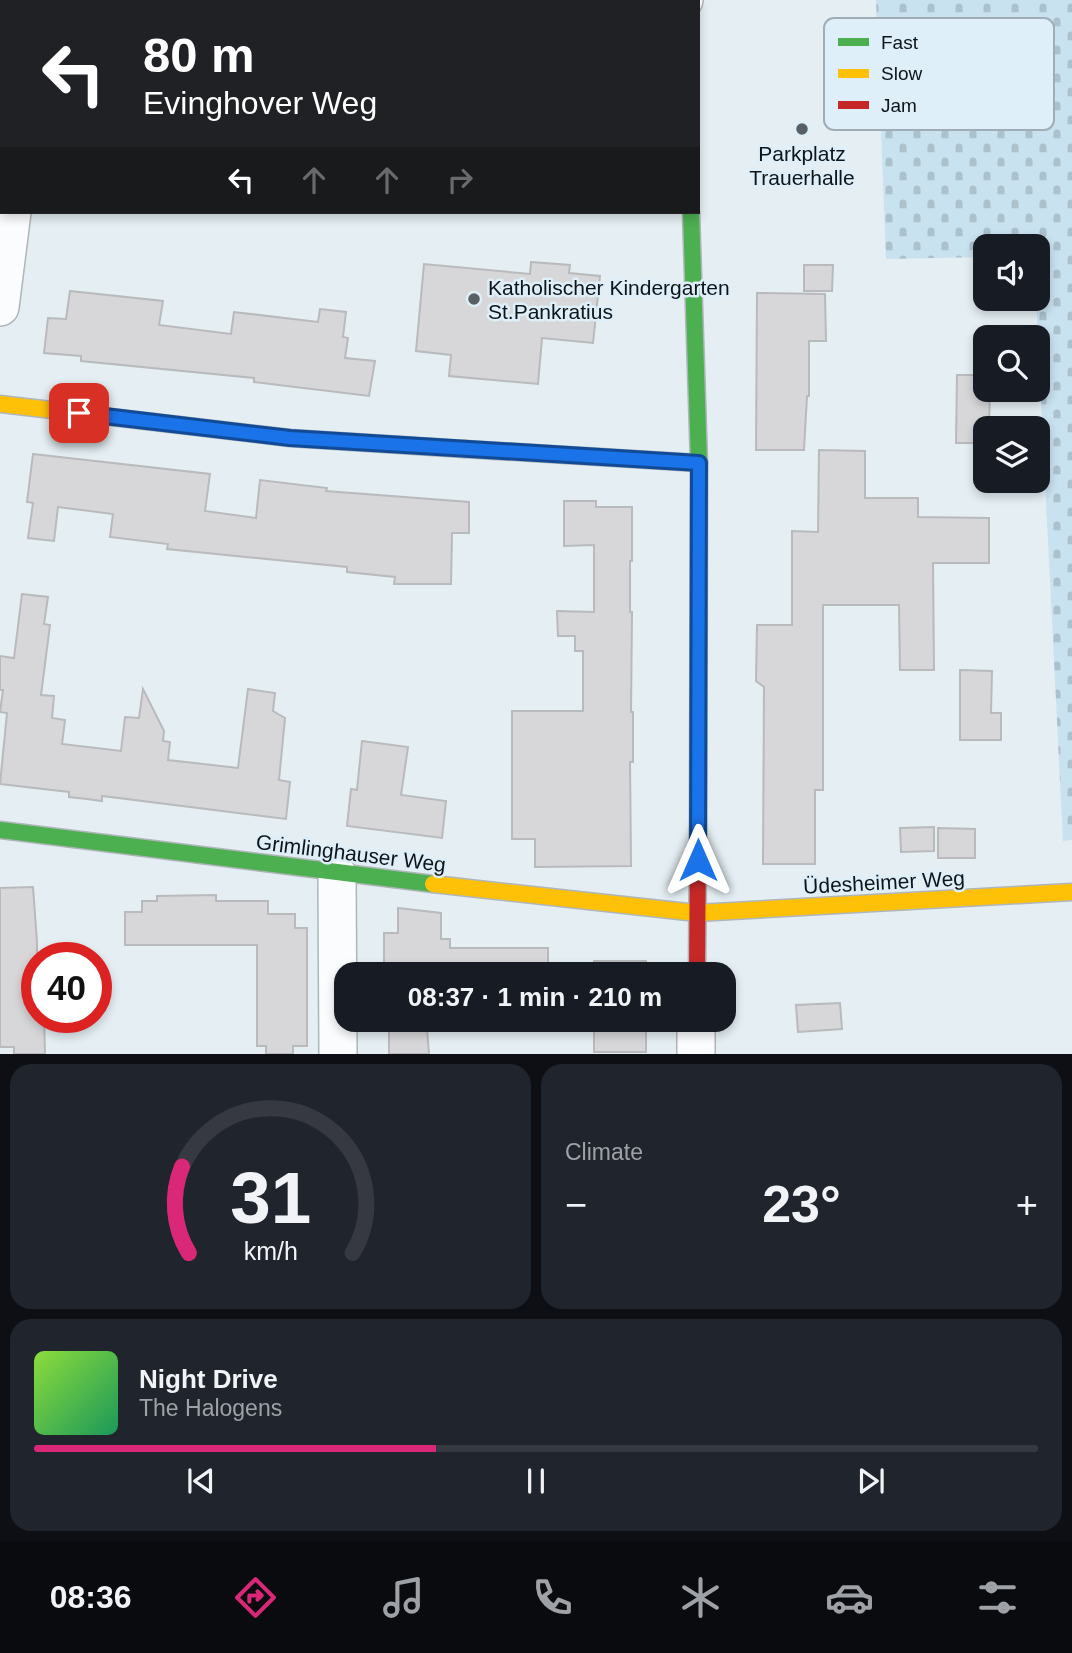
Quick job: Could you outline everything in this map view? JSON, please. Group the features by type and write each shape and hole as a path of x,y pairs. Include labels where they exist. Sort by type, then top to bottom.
{"street":[{"path":"0,307 12,214"},
{"path":"691,214 699,463 697,962"},
{"path":"0,404 290,438 699,463"},
{"name":"Grimlinghauser Weg","path":"0,830 337,874 697,913"},
{"path":"337,874 338,1054"},
{"name":"Üdesheimer Weg","path":"697,913 1072,892"},
{"path":"696,1032 696,1054"}],"green space":[{"path":"876,0 1072,0 1072,840 1063,841 1046,493 1050,493 1050,416 1042,416 1041,402 1050,402 1050,325 1037,325 1037,311 1050,311 1050,234 973,234 973,257 886,259 881,130 1054,130 1054,18 877,18"}],"building":[{"name":"Katholischer Kindergarten St.Pankratius","path":"531,262 570,265 569,273 600,276 593,343 542,338 538,384 449,376 451,355 416,351 424,264 530,274"},
{"path":"804,265 833,265 832,291 804,291"},
{"path":"70,291 163,301 159,325 231,334 234,312 318,322 320,309 346,312 343,337 348,338 345,358 375,361 369,396 254,382 254,378 81,361 81,356 44,353 48,318 66,319"},
{"path":"757,293 825,294 826,341 809,341 809,396 804,450 756,450"},
{"path":"957,375 973,375 973,402 990,402 989,416 973,416 973,443 956,443"},
{"path":"819,450 865,451 865,498 918,498 918,517 989,518 989,563 933,563 934,670 900,670 899,605 823,605 823,790 815,790 815,864 763,864 764,687 756,681 757,625 792,625 792,531 818,532"},
{"path":"33,454 210,474 205,511 256,518 260,480 327,488 326,491 469,502 469,533 452,533 451,584 394,584 395,577 347,572 347,567 167,549 168,544 110,537 113,514 58,507 54,541 28,538 33,503 27,502"},
{"path":"564,501 596,501 596,507 632,507 631,866 535,867 535,839 512,839 512,711 583,711 583,651 575,651 575,636 558,636 557,611 594,612 594,545 564,546"},
{"path":"22,594 48,597 44,624 50,625 41,695 54,696 52,718 65,720 62,744 121,751 125,717 139,718 143,689 164,731 163,741 170,742 168,760 238,768 248,689 275,693 273,711 285,718 279,780 290,782 286,819 102,796 102,801 69,797 69,792 0,784 7,713 0,712 3,690 0,690 0,656 14,658"},
{"path":"960,670 992,671 991,713 1001,713 1001,740 960,740"},
{"path":"362,741 408,747 401,795 446,801 442,838 347,826 351,789 357,790"},
{"path":"934,827 934,851 901,852 900,828"},
{"path":"938,828 975,829 975,858 938,858"},
{"path":"33,887 37,942 21,942 21,1033 44,1033 45,1054 14,1054 14,1047 0,1047 0,888"},
{"path":"216,895 216,901 268,901 268,914 295,914 295,928 307,928 307,1046 293,1046 293,1054 266,1054 266,1046 257,1046 257,945 125,945 125,912 142,912 142,901 157,901 157,896"},
{"path":"398,908 441,913 441,939 450,939 450,948 548,948 548,962 384,962 384,933 398,933"},
{"path":"594,961 646,961 646,962"},
{"path":"840,1003 842,1029 798,1032 796,1005"},
{"path":"389,1032 427,1032 429,1054 389,1054"},
{"path":"594,1032 646,1032 646,1052 594,1052"}],"traffic: fast":[{"path":"691,214 699,463 698,839"},
{"path":"465,449 699,463"},
{"path":"0,830 433,884"}],"traffic: slow":[{"path":"0,404 290,438 465,449"},
{"path":"433,884 697,913 1072,892"}],"traffic: jam":[{"path":"697,962 698,839"}],"place":[{"name":"Parkplatz Trauerhalle","path":"802,129"},
{"name":"Katholischer Kindergarten St.Pankratius","path":"474,299"}],"route":[{"path":"79,413 290,438 699,463 698,860"}]}
